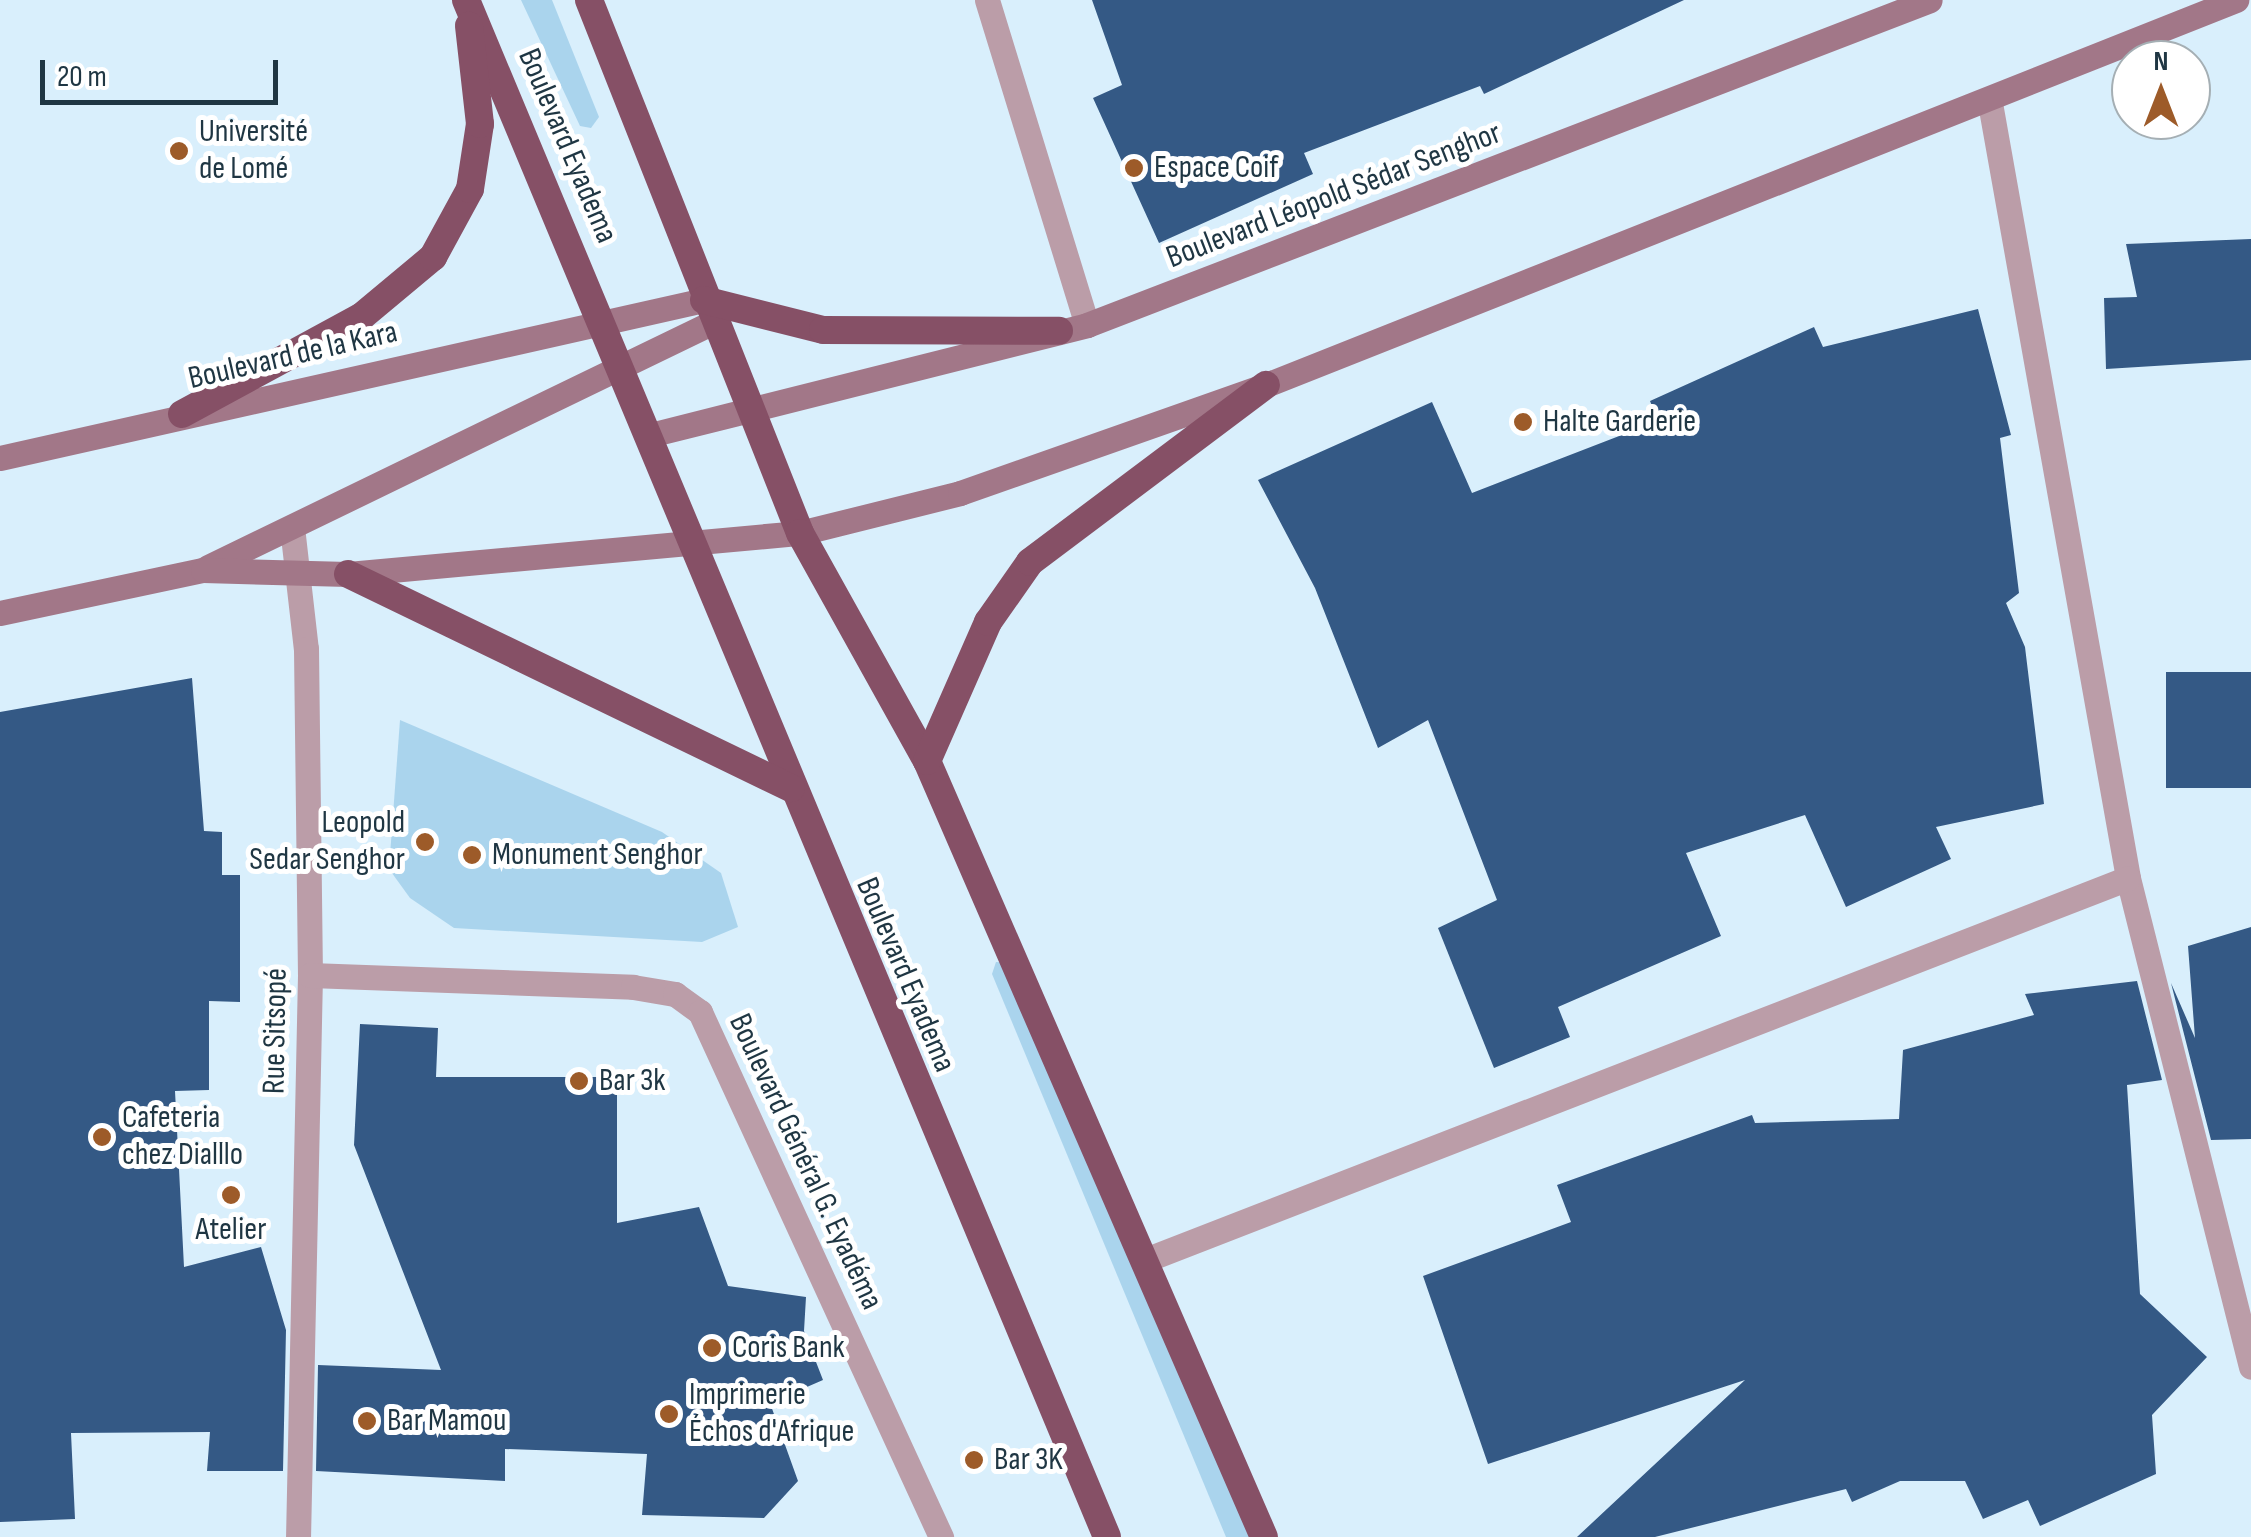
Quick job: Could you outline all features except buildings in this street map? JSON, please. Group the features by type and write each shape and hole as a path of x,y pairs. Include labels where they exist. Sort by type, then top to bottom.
{"highway":[{"name":"Boulevard Eyadema","path":"466,0 650,435 791,788 1107,1537"},
{"path":"182,414 362,317 433,258 470,189 480,124 466,0"},
{"path":"588,0 746,409 800,533 927,760 1148,1258 1264,1537"},
{"path":"709,311 823,330 1059,331"},
{"path":"927,760 988,622 1030,562 1266,385"},
{"path":"348,574 791,788"}],"main road":[{"name":"Boulevard Léopold Sédar Senghor","path":"746,409 1086,324 1930,0"},
{"path":"0,613 203,570 348,574 800,533 960,493 1266,385 1990,103 2236,0"},
{"path":"602,321 709,311"},
{"path":"203,570 621,370 709,311"},
{"name":"Boulevard de la Kara","path":"0,458 602,321"},
{"path":"650,435 746,409"}],"street":[{"path":"988,0 1086,324"},
{"path":"1990,103 2128,878 2251,1367"},
{"name":"Rue Sitsopé","path":"292,528 298,572 310,975 298,1537"},
{"path":"1148,1258 2128,878"},
{"name":"Boulevard Général G. Eyadéma","path":"310,975 633,987 688,1002 940,1537"}],"shaded area":[{"path":"521,0 552,0 599,117 591,128 580,126"},
{"path":"400,720 662,832 721,873 738,927 702,942 454,928 410,898 389,869"},
{"path":"996,962 1017,963 1266,1537 1226,1537 992,974"}],"place":[{"name":"Université de Lomé","path":"179,151"},
{"name":"Espace Coif","path":"1134,168"},
{"name":"Halte Garderie","path":"1523,422"},
{"name":"Leopold Sedar Senghor","path":"425,842"},
{"name":"Monument Senghor","path":"472,855"},
{"name":"Bar 3k","path":"579,1081"},
{"name":"Cafeteria chez Dialllo","path":"102,1137"},
{"name":"Atelier","path":"231,1195"},
{"name":"Coris Bank","path":"712,1348"},
{"name":"Imprimerie Échos d'Afrique","path":"669,1414"},
{"name":"Bar Mamou","path":"367,1421"},
{"name":"Bar 3K","path":"974,1460"}]}
